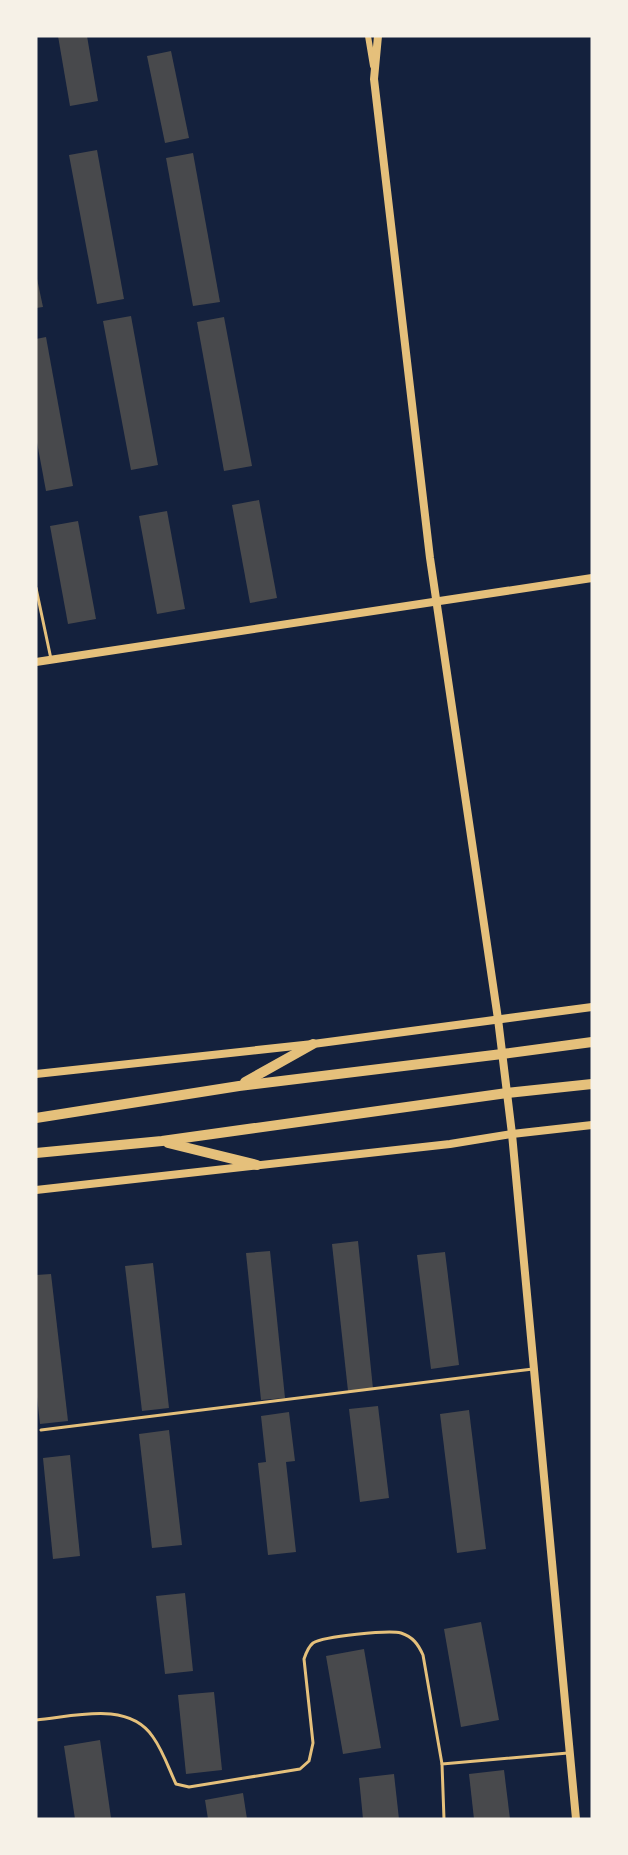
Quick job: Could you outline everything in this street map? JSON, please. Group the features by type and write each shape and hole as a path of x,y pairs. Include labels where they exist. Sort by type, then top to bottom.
{"main road":[{"path":"36,1118 239,1086 592,1042"},
{"path":"239,1086 313,1044"},
{"path":"36,1153 162,1141 507,1093 592,1084"},
{"path":"162,1141 257,1165"}],"street":[{"path":"369,36 436,603 498,1019 512,1134 576,1819"},
{"path":"374,79 378,36"},
{"path":"36,662 592,578"},
{"path":"36,1074 313,1044 592,1007"},
{"path":"36,1190 450,1144 592,1125"}],"lane":[{"path":"36,588 51,660"},
{"path":"41,1430 534,1369"},
{"path":"36,1720 113,1713 133,1719 153,1736 176,1784 189,1787 300,1769 309,1761 313,1743 304,1659 307,1651 314,1642 333,1637 399,1633 417,1642 423,1655 442,1764 444,1819"},
{"path":"442,1764 570,1753"}],"building":[{"path":"58,36 87,36 98,101 70,106"},
{"path":"171,51 189,138 165,143 147,56"},
{"path":"97,150 124,299 97,304 69,155"},
{"path":"193,153 220,302 193,306 166,158"},
{"path":"36,274 43,307 36,308"},
{"path":"131,316 158,465 131,470 103,321"},
{"path":"224,317 252,466 224,471 197,322"},
{"path":"46,337 73,486 46,491 36,437 36,339"},
{"path":"259,500 277,598 250,603 232,505"},
{"path":"167,511 185,609 157,614 139,516"},
{"path":"78,521 96,619 68,624 50,526"},
{"path":"358,1241 373,1389 348,1391 332,1244"},
{"path":"270,1251 285,1398 261,1400 246,1253"},
{"path":"445,1252 459,1365 431,1369 417,1255"},
{"path":"153,1263 169,1408 142,1411 125,1266"},
{"path":"51,1274 68,1421 40,1424 36,1388 36,1275"},
{"path":"378,1406 389,1498 360,1502 349,1409"},
{"path":"469,1410 486,1549 457,1553 440,1414"},
{"path":"289,1412 295,1461 286,1462 296,1552 268,1555 258,1463 266,1462 261,1416"},
{"path":"169,1430 182,1545 152,1548 139,1434"},
{"path":"70,1455 80,1556 53,1559 43,1458"},
{"path":"185,1593 193,1671 165,1674 156,1596"},
{"path":"481,1622 499,1720 461,1727 444,1629"},
{"path":"364,1649 381,1748 343,1754 326,1656"},
{"path":"214,1692 222,1770 186,1774 178,1695"},
{"path":"100,1740 111,1818 75,1819 64,1746"},
{"path":"504,1770 510,1819 474,1819 469,1774"},
{"path":"394,1774 399,1819 363,1819 359,1778"},
{"path":"243,1793 247,1819 208,1819 205,1800"}]}
